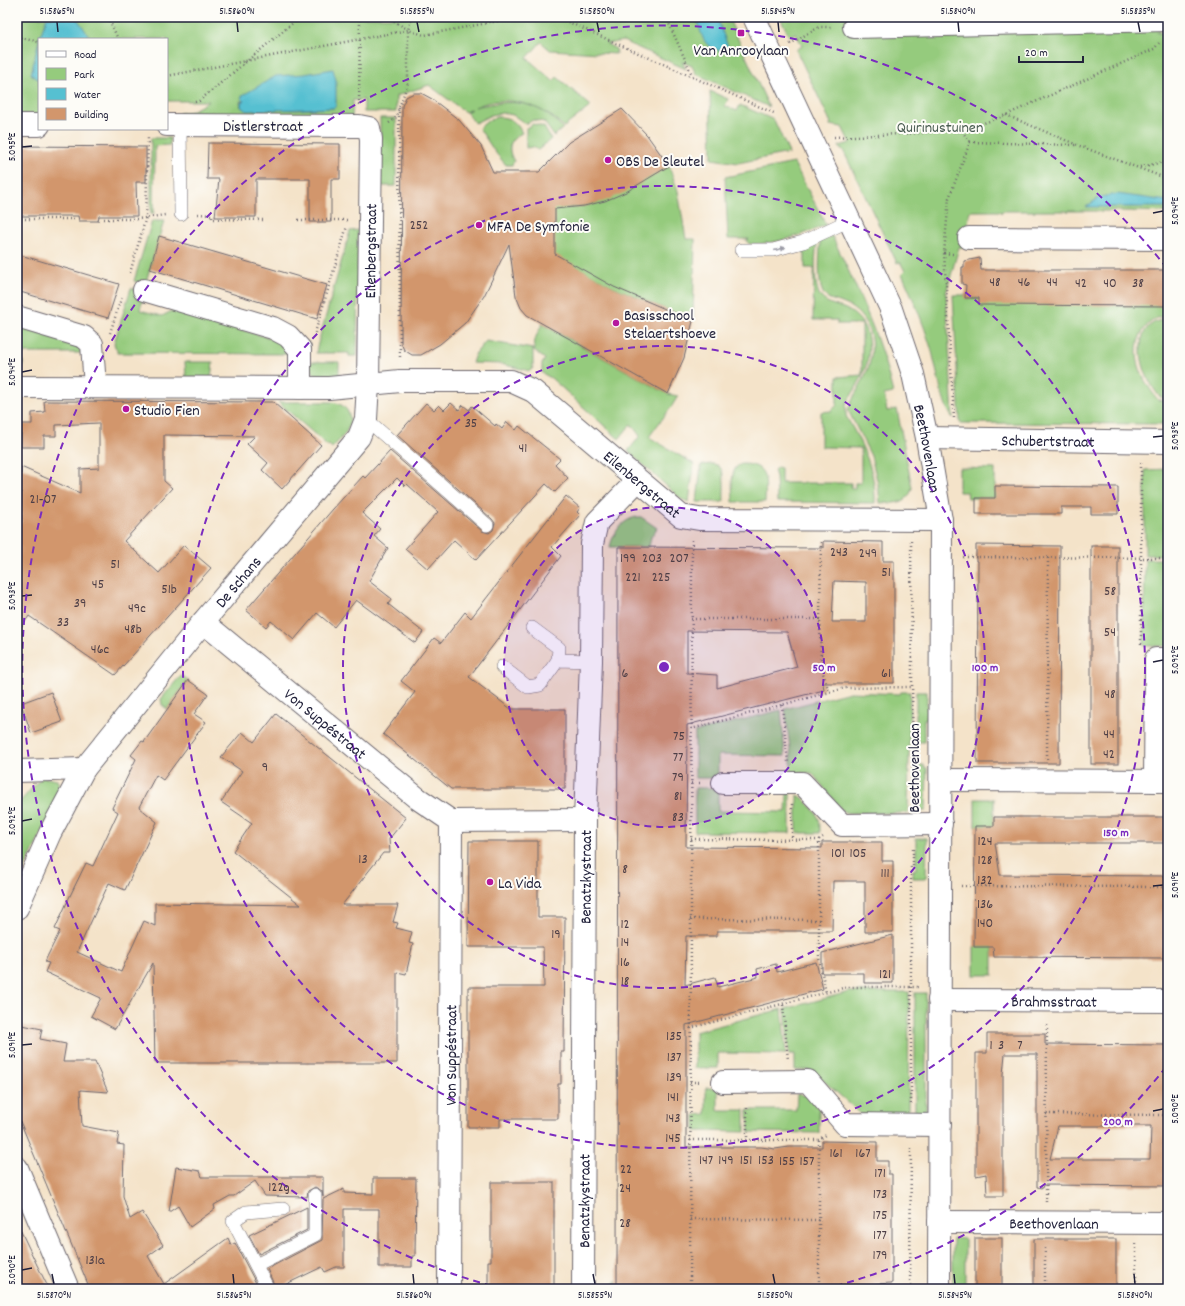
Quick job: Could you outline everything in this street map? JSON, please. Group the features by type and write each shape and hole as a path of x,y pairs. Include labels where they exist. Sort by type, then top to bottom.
{"street":[{"path":"754,17 809,133"},
{"path":"854,27 1166,29"},
{"path":"17,125 38,125"},
{"name":"Distlerstraat","path":"168,128 365,132"},
{"name":"Eilenbergstraat","path":"365,132 370,220 368,384"},
{"name":"Beethovenlaan","path":"809,133 891,309 913,374 927,438 941,520 939,1289"},
{"path":"969,238 1168,239"},
{"path":"135,287 274,328 288,336 300,349 300,388"},
{"path":"17,317 84,337 92,344 95,387"},
{"name":"Eilenbergstraat","path":"17,387 329,388 400,382 511,381 533,391 637,481 681,516 692,518 821,520 941,520"},
{"name":"De Schans","path":"17,908 50,833 84,769 204,622 359,437 366,419 368,384"},
{"name":"Schubertstraat","path":"927,438 1168,442"},
{"name":"Benatzkystraat","path":"584,1289 585,820 591,661 592,544 597,522 637,481"},
{"name":"Von Suppéstraat","path":"204,622 417,798 451,821 449,1289"},
{"name":"Beethovenlaan","path":"941,780 1162,781 1162,659"},
{"path":"17,771 84,769"},
{"path":"723,783 802,783 842,825"},
{"path":"451,821 585,820"},
{"name":"Beethovenlaan","path":"842,825 941,824"},
{"name":"Brahmsstraat","path":"939,994 1168,1001"},
{"path":"723,1082 808,1082 845,1124 940,1125"},
{"path":"17,1168 68,1289"},
{"name":"Beethovenlaan","path":"939,1222 1168,1223"}],"lane":[{"path":"165,130 181,214"},
{"path":"741,250 773,250 803,242 850,220"},
{"path":"366,419 487,525"},
{"path":"502,667 528,687 540,685 558,660 559,648 532,628"},
{"path":"558,660 591,661"},
{"path":"256,1265 315,1235 315,1195"},
{"path":"268,1289 233,1221 246,1212 283,1208"}],"path":[{"path":"108,17 118,38"},
{"path":"191,103 199,101 300,17"},
{"path":"360,17 365,132 395,119 408,83 408,30 412,17"},
{"path":"387,17 408,30 424,35 519,17"},
{"path":"557,17 693,78 809,133 962,131 1006,115 1154,49 1166,29"},
{"path":"666,17 693,78"},
{"path":"772,54 820,27 854,27"},
{"path":"168,76 408,30"},
{"path":"17,37 38,42"},
{"path":"399,108 400,382"},
{"path":"1006,115 1077,145 1140,167 1168,179"},
{"path":"92,344 109,336 135,287 146,217 165,130"},
{"path":"962,131 970,142"},
{"path":"970,142 1077,145"},
{"path":"955,438 944,254 949,198 970,142"},
{"path":"1140,167 1168,162"},
{"path":"17,219 75,219"},
{"path":"298,220 370,220"},
{"path":"313,341 348,220"},
{"path":"1141,441 1141,650 1156,651 1162,659"},
{"path":"690,1289 692,518"},
{"path":"821,520 821,666 829,692"},
{"name":"Beethovenlaan","path":"910,1289 913,824 911,520"},
{"path":"941,557 1168,558"},
{"path":"1047,780 1048,558"},
{"path":"691,619 820,619"},
{"path":"691,729 845,688 912,688"},
{"path":"691,839 819,839 842,825"},
{"path":"819,839 819,958 826,993"},
{"path":"975,886 1168,887"},
{"path":"690,919 820,920"},
{"path":"690,1028 783,1005 847,987 912,987 939,994"},
{"path":"783,1005 790,1081"},
{"path":"1046,1186 1047,1041"},
{"path":"747,1108 747,1140"},
{"path":"1046,1114 1168,1115"},
{"path":"690,1140 819,1139 845,1124"},
{"path":"819,1139 819,1289"},
{"path":"690,1219 819,1220"},
{"path":"1045,1289 1046,1222"},
{"path":"1136,1222 1136,1289"}],"green space":[{"path":"17,17 728,17 769,107 696,74 692,66 682,62 686,69 623,41 607,44 616,49 616,54 550,50 541,42 527,58 553,81 557,77 591,106 564,127 543,111 563,128 554,136 544,122 533,120 526,124 513,115 503,113 491,115 475,123 466,112 472,109 465,112 429,85 396,96 396,112 364,112 364,100 353,100 352,119 179,118 179,113 192,111 209,101 168,101 168,38 38,38 38,118 17,118","holes":["336,100 334,108 294,110 241,107 240,101","511,101 522,103 534,107 541,110 512,102 488,104 475,107 487,103"]},
{"name":"Quirinustuinen","path":"780,17 857,17 1160,28 1157,33 1168,32 1167,213 1101,211 1101,213 1100,211 1068,211 1068,213 1067,211 1035,211 1034,213 1034,211 1002,211 1001,213 1000,211 970,211 964,247 959,247 946,293 953,418 949,412 943,395 925,329 902,274 905,271 900,262 897,263 843,150 841,150 839,146 850,143 842,127 829,125 831,123 796,50 802,46 796,33 789,36"},
{"path":"710,91 728,99 725,106 737,111 740,105 774,120 789,153 738,163 712,159"},
{"path":"498,117 513,121 522,133 518,135 510,144 510,152 514,161 512,165 506,165 495,152 479,128 489,120"},
{"path":"380,118 396,118 396,186 381,186"},
{"path":"533,124 544,127 551,139 538,150 533,147 526,148 526,128"},
{"path":"151,138 170,138 170,145 155,146 154,213 151,213"},
{"path":"794,163 826,225 798,236 769,243 749,244 747,240 749,239 728,239 725,177"},
{"path":"669,166 678,191 686,239 695,239 693,321 614,287 553,254 555,220 552,220 551,207 567,208 583,206 613,197"},
{"path":"152,221 164,221 145,285 134,281"},
{"path":"358,230 357,356 349,356 349,353 316,353 350,231"},
{"path":"832,236 875,332 888,372 893,393 884,395 887,411 897,409 912,488 907,498 900,502 880,503 878,484 871,456 848,410 864,377 871,357 872,348 869,331 862,317 850,307 829,298 823,293 821,288 819,275 820,241"},
{"path":"817,243 815,271 818,292 827,302 847,310 858,317 863,324 868,340 869,348 866,366 860,382 846,404 846,416 867,458 873,479 875,503 777,502 776,477 774,470 777,467 781,468 781,483 851,483 851,488 855,488 855,483 861,483 861,448 821,446 821,412 831,411 837,405 837,377 862,375 862,324 837,324 837,320 813,320 814,268 805,268 805,255 802,249"},
{"path":"131,288 145,291 140,310 162,316 174,310 280,341 290,354 117,353 114,343"},
{"path":"953,295 966,295 966,298 1168,306 1168,316 1154,320 1144,329 1139,338 1137,357 1142,375 1152,392 1158,400 1168,401 1168,424 960,423"},
{"path":"1168,319 1168,397 1162,398 1151,384 1143,365 1141,344 1143,335 1148,327 1156,321"},
{"path":"17,324 79,347 82,353 17,353"},
{"path":"542,324 668,394 678,396 672,407 649,437 694,464 689,502 681,499 628,451 640,436 631,424 619,439 551,378 542,373 542,364 545,359 534,351 535,339"},
{"path":"486,341 533,349 533,368 530,371 501,364 472,363 475,354"},
{"path":"17,361 23,361 22,378 17,378"},
{"path":"185,362 213,362 211,378 186,378"},
{"path":"309,362 339,362 339,379 323,378 316,375 313,373"},
{"path":"278,402 337,403 347,410 350,417 350,423 346,432 332,448"},
{"path":"742,464 751,465 761,470 764,475 766,487 765,502 733,502 733,474 738,466"},
{"path":"701,465 718,465 723,473 724,501 697,502"},
{"path":"959,468 995,469 995,498 968,498 967,492 959,492"},
{"path":"1168,469 1168,555 1145,555 1145,470"},
{"path":"635,517 641,517 657,528 651,537 649,547 610,547 617,531 625,522"},
{"path":"1145,559 1168,559 1168,646 1144,646"},
{"path":"181,675 188,680 167,709 162,705 161,699"},
{"path":"850,692 900,694 901,692 910,692 908,813 847,813 841,809 812,773 791,772 791,756 785,709"},
{"path":"916,692 927,692 927,719 924,719 924,742 916,742"},
{"path":"781,710 785,756 718,755 718,778 695,778 695,732"},
{"path":"916,765 924,765 924,768 927,768 926,811 916,811"},
{"path":"42,777 57,780 62,791 17,884 17,805"},
{"path":"695,788 718,788 718,811 786,812 787,793 790,793 790,833 695,832"},
{"path":"797,795 806,801 813,809 820,822 820,833 797,833"},
{"path":"975,799 994,799 994,826 975,826"},
{"path":"916,838 927,838 925,878 913,878 913,870 916,869"},
{"path":"974,947 993,947 993,975 974,975"},
{"path":"849,992 909,992 908,1116 861,1114 817,1075 809,1070 795,1070 795,1054 789,1054 785,1009"},
{"path":"915,993 926,993 926,1112 915,1112"},
{"path":"782,1009 786,1054 718,1053 718,1068 695,1068 695,1032"},
{"path":"706,1088 718,1088 718,1110 745,1110 745,1132 695,1131 695,1115 706,1114"},
{"path":"797,1094 808,1096 819,1109 819,1133 749,1132 748,1110 796,1110"},
{"path":"953,1238 965,1239 965,1283 953,1283"},
{"path":"615,1281 617,1281 617,1286 637,1286 637,1289 615,1289"}],"water":[{"path":"47,17 76,17 90,38 39,38"},
{"path":"696,17 717,17 730,52 714,49 709,46 703,38"},
{"path":"38,44 38,79 31,74"},
{"path":"333,69 336,80 336,106 334,108 246,111 241,107 241,102 244,101 241,98 243,95 276,76 305,74"},
{"path":"1117,194 1168,201 1168,207 1086,207 1100,197"}],"building":[{"path":"414,93 421,93 432,99 459,120 481,146 493,172 539,172 569,142 622,109 647,135 669,166 626,192 605,201 584,206 555,209 555,254 614,287 693,321 684,358 668,394 527,315 521,308 516,296 509,244 484,296 465,323 440,344 421,355 412,355 404,350 401,343 402,106 406,97"},
{"path":"208,143 340,144 340,179 331,179 331,222 310,222 310,179 256,179 256,217 215,217 219,179 207,179"},
{"path":"17,146 146,147 146,182 136,182 137,216 99,216 98,221 79,221 78,216 17,216"},
{"path":"159,236 327,285 317,319 150,269"},
{"path":"17,254 119,284 108,318 17,291"},
{"path":"980,258 981,270 1168,270 1168,306 979,305 979,298 965,298 966,285 962,284 962,267 964,267 964,261"},
{"path":"44,401 273,402 321,445 282,489 262,470 268,463 247,444 255,436 164,435 164,481 172,488 124,541 159,573 184,545 211,568 115,675 29,616 17,633 17,526 21,522 21,467 80,493 80,469 99,468 99,423 56,425 56,436 44,436 44,447 21,447 21,424 32,424 32,413 45,412"},
{"path":"426,403 434,410 439,405 444,410 451,403 459,410 463,405 469,410 472,406 495,426 496,424 502,429 507,422 516,430 519,426 560,459 555,464 568,478 555,492 546,484 476,560 454,540 428,569 405,549 438,512 407,484 405,486 397,478 362,513 380,529 374,536 388,548 369,581 392,599 388,604 423,632 415,643 356,600 334,627 317,613 294,640 271,621 266,627 246,610 333,509 363,476 365,478 390,451 482,531 489,533 493,530 495,523 492,519 397,435"},
{"path":"995,486 1118,487 1118,514 1091,514 1091,507 1061,507 1061,514 976,514 976,498 995,498"},
{"path":"566,496 580,508 577,512 580,515 552,547 561,556 469,677 511,709 565,709 565,789 451,789 383,734 415,692 401,681 434,638 441,643 465,612 471,618"},
{"path":"823,541 883,542 883,561 894,561 894,683 823,683 824,690 687,725 686,847 822,848 822,842 882,842 882,861 893,861 893,932 865,932 865,881 833,881 832,931 717,931 717,936 686,936 685,985 715,977 718,987 758,977 757,969 776,964 777,972 816,962 823,989 686,1025 686,1147 761,1147 775,1149 789,1147 822,1147 822,1141 877,1142 877,1161 888,1161 888,1174 892,1174 892,1283 876,1284 876,1289 637,1289 637,1286 617,1286 618,547 823,548","holes":["834,581 866,582 866,622 832,622","687,631 787,632 797,667 717,688 717,675 687,673"]},
{"path":"976,545 1060,546 1059,763 977,763 978,561 976,561"},
{"path":"1091,546 1118,546 1118,764 1091,764"},
{"path":"188,680 208,694 194,714 206,722 163,780 156,775 139,807 157,822 125,890 109,883 77,952 121,972 144,921 155,926 155,903 301,905 233,851 252,823 221,802 242,771 221,757 242,732 254,742 276,714 406,818 389,839 390,853 383,853 342,905 398,905 393,922 398,923 396,928 412,932 409,943 413,944 406,974 397,972 397,1063 155,1063 153,963 115,1029 91,1016 101,998 45,972 49,963 45,962 60,931 55,929 69,898 86,863 93,866 118,812 112,808 136,759 131,755 142,741 144,742"},
{"path":"51,692 62,722 31,733 21,703"},
{"path":"994,817 1168,817 1168,843 995,843 1000,875 1168,876 1168,958 994,957 993,947 974,947 975,826 994,826"},
{"path":"469,841 538,841 538,917 565,917 564,1052 561,1052 561,1084 558,1084 558,1119 500,1119 500,1127 468,1127 468,987 544,987 543,947 468,947"},
{"path":"893,935 893,983 864,983 864,973 822,973 822,953"},
{"path":"17,1024 42,1029 40,1039 66,1044 63,1062 95,1062 108,1092 80,1090 82,1126 119,1133 117,1144 124,1145 123,1196 130,1219 142,1212 163,1245 148,1256 164,1284 228,1238 231,1245 235,1243 259,1289 90,1289 17,1114"},
{"path":"987,1034 1045,1034 1045,1044 1168,1045 1168,1186 1044,1185 1043,1188 1037,1187 1037,1054 1005,1054 1003,1074 1003,1196 987,1196 986,1174 976,1176 976,1053 987,1053","holes":["1058,1126 1151,1126 1150,1159 1050,1159"]},
{"path":"176,1167 200,1171 202,1177 323,1177 323,1197 322,1191 315,1187 308,1191 307,1197 265,1196 255,1181 234,1196 230,1196 214,1205 215,1209 190,1227 178,1206 169,1212"},
{"path":"373,1178 416,1178 415,1256 412,1256 412,1267 379,1267 379,1209 344,1209 344,1267 336,1267 325,1272 322,1267 276,1289 267,1269 322,1240 323,1199 344,1189 344,1193 373,1194"},
{"path":"491,1182 554,1182 554,1289 488,1289 488,1261 491,1261"},
{"path":"307,1207 307,1230 259,1254 249,1235"},
{"path":"17,1223 37,1265 49,1289 17,1289"},
{"path":"975,1238 1002,1238 1002,1289 975,1289"},
{"path":"1034,1239 1116,1239 1116,1289 1034,1289"}],"place":[{"name":"Van Anrooylaan","path":"741,33"},
{"name":"OBS De Sleutel","path":"608,160"},
{"name":"MFA De Symfonie","path":"479,225"},
{"name":"Basisschool Stelaertshoeve","path":"616,323"},
{"name":"Studio Fien","path":"126,409"},
{"name":"La Vida","path":"490,882"}]}
